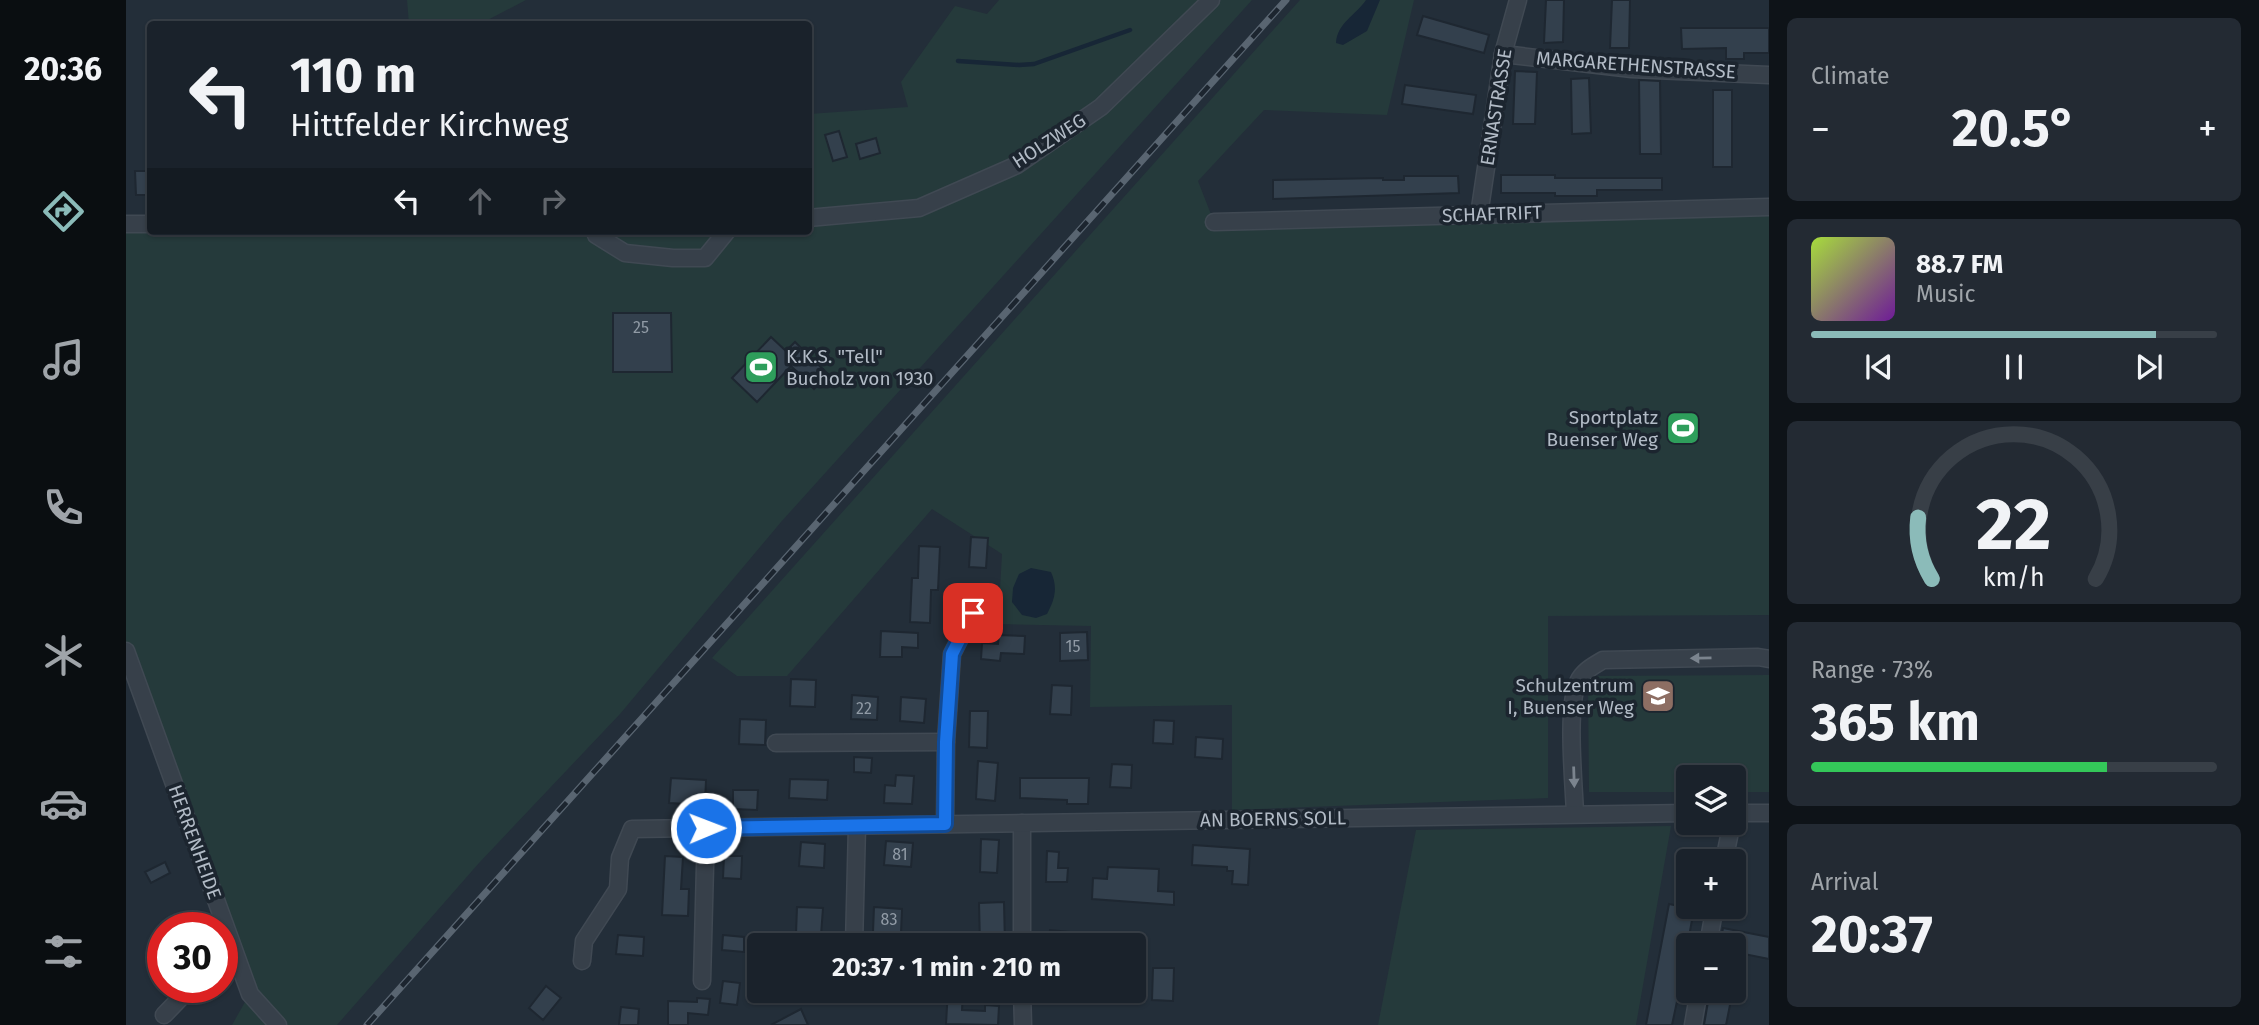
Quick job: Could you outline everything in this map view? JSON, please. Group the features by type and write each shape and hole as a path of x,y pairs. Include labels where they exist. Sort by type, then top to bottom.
{"street":[{"name":"HOLZWEG","path":"812,218 919,208 1017,165 1101,107 1211,0"},
{"name":"ERNASTRASSE","path":"1479,215 1503,54 1518,0"},
{"name":"MARGARETHENSTRASSE","path":"1503,54 1632,69 1769,75"},
{"name":"SCHAFTRIFT","path":"1214,222 1769,207"},
{"path":"126,224 147,224"},
{"path":"596,235 625,253 705,258 724,235"},
{"path":"945,824 946,742 952,654 973,613"},
{"name":"HERRENHEIDE","path":"126,651 217,912"},
{"path":"1575,814 1572,710 1578,682 1588,669 1603,660 1769,659"},
{"path":"776,743 946,742"},
{"name":"AN BOERNS SOLL","path":"582,961 584,941 618,889 620,858 632,829 1676,813"},
{"path":"1746,813 1769,813"},
{"path":"1022,823 1022,933"},
{"path":"854,933 858,826"},
{"path":"702,981 706,828"},
{"name":"HERRENHEIDE","path":"238,965 250,994 278,1025"},
{"path":"164,1015 176,1003"},
{"path":"1023,1003 1023,1025"},
{"path":"1693,1025 1697,1003"}],"green space":[{"path":"407,0 526,0 486,21 409,21"},
{"path":"999,0 1252,0 781,522 620,714 479,863 337,1025 232,1025 250,993 238,960 238,912 221,912 126,651 126,224 147,230 147,235 812,235 812,114 908,107 901,82 955,6 987,14"},
{"path":"1300,0 1414,0 1387,115 1264,110 1198,181 1214,222 1769,207 1769,615 1548,616 1548,798 1232,810 1232,705 1090,707 1091,626 998,624 1002,554 932,509 787,676 737,676 712,658"},
{"path":"1769,675 1769,792 1746,792 1746,765 1676,765 1676,792 1589,792 1588,676"},
{"path":"1671,826 1636,1025 1378,1025 1416,830"}],"water":[{"path":"1366,0 1380,0 1367,31 1343,45 1336,43 1343,25"},
{"path":"1031,568 1051,572 1055,588 1047,614 1036,618 1022,615 1012,602 1013,588 1019,574"}],"building":[{"path":"1546,0 1564,0 1563,42 1544,43"},
{"path":"1612,0 1630,0 1629,48 1610,48"},
{"path":"1423,16 1489,35 1484,53 1417,35"},
{"path":"1681,28 1769,28 1769,53 1744,53 1744,59 1726,59 1726,48 1682,49"},
{"path":"1515,71 1537,72 1535,124 1513,124"},
{"path":"1589,78 1591,133 1572,134 1571,79"},
{"path":"1639,80 1660,81 1661,154 1640,154"},
{"path":"1405,85 1476,95 1473,114 1402,104"},
{"path":"1713,90 1732,90 1732,167 1713,167"},
{"path":"839,131 847,157 833,161 825,135"},
{"path":"876,138 880,153 860,159 856,144"},
{"path":"135,171 147,171 147,195 136,195"},
{"path":"1501,175 1662,178 1662,190 1597,190 1597,196 1501,193"},
{"path":"1404,176 1458,176 1459,193 1273,199 1273,180 1404,180"},
{"path":"613,313 671,313 672,372 613,372"},
{"path":"771,337 786,351 795,342 828,374 814,389 791,366 757,402 732,378"},
{"path":"971,537 988,538 986,568 969,567"},
{"path":"919,546 940,547 938,590 931,590 930,623 910,622 912,578 918,578"},
{"path":"881,631 918,633 918,648 902,647 902,657 880,657"},
{"path":"1087,632 1088,660 1060,661 1060,633"},
{"path":"999,635 1025,636 1024,654 1001,653 1000,661 981,659 982,643 998,644"},
{"path":"791,679 816,680 815,707 790,706"},
{"path":"1052,685 1072,686 1071,715 1050,714"},
{"path":"852,695 878,697 877,720 851,719"},
{"path":"901,697 926,699 924,723 900,721"},
{"path":"970,711 988,711 987,748 969,747"},
{"path":"740,719 766,720 765,745 739,744"},
{"path":"1154,720 1174,721 1173,744 1153,743"},
{"path":"1196,737 1223,739 1222,759 1195,757"},
{"path":"854,757 872,758 871,773 854,772"},
{"path":"978,761 998,763 995,801 976,799"},
{"path":"1112,764 1132,765 1131,788 1110,787"},
{"path":"896,775 914,776 912,804 884,803 885,785 895,786"},
{"path":"671,778 706,780 705,805 669,803"},
{"path":"1020,778 1089,778 1088,804 1067,804 1067,800 1020,798"},
{"path":"790,779 828,780 827,800 789,798"},
{"path":"733,790 758,790 757,810 733,809"},
{"path":"981,839 999,840 997,873 980,872"},
{"path":"886,841 913,843 911,867 884,865"},
{"path":"801,842 825,844 824,868 799,866"},
{"path":"1193,845 1250,849 1248,885 1232,884 1233,871 1227,871 1227,867 1192,865"},
{"path":"1047,851 1059,852 1058,868 1068,868 1067,882 1046,882"},
{"path":"665,856 683,857 681,889 689,889 688,916 662,915"},
{"path":"724,856 742,856 741,879 723,878"},
{"path":"165,862 170,873 151,883 145,872"},
{"path":"1108,867 1159,869 1158,891 1174,892 1174,905 1092,899 1093,878 1107,879"},
{"path":"1004,902 1005,933 980,933 979,903"},
{"path":"1669,904 1676,905 1676,919 1692,919 1690,933 1676,933 1677,1003 1672,1025 1646,1025"},
{"path":"797,907 823,908 821,933 796,933"},
{"path":"874,907 902,909 901,933 873,932"},
{"path":"1723,928 1769,937 1769,959 1746,954 1746,933 1722,933"},
{"path":"1050,930 1069,932 1069,933 1050,933"},
{"path":"618,935 644,937 643,956 616,954"},
{"path":"723,935 744,937 744,952 722,950"},
{"path":"1153,968 1174,968 1173,1001 1152,1000"},
{"path":"723,981 740,983 737,1005 720,1003"},
{"path":"546,986 561,998 543,1020 529,1008"},
{"path":"697,998 710,999 708,1015 688,1013 688,1025 668,1025 668,1001 697,1002"},
{"path":"947,1003 962,1003 962,1010 985,1011 985,1005 999,1006 998,1025 946,1024"},
{"path":"1708,1003 1730,1003 1726,1025 1704,1025"},
{"path":"621,1007 639,1009 638,1025 619,1025"},
{"path":"801,1009 808,1025 771,1025"}],"waterway":[{"path":"958,61 1034,64 1130,30"}],"railway":[{"path":"367,1025 1286,0"}],"place":[{"name":"K.K.S. \"Tell\" Bucholz von 1930","path":"761,367"},
{"name":"Sportplatz Buenser Weg","path":"1683,428"},
{"name":"Schulzentrum I, Buenser Weg","path":"1658,696"}],"route":[{"path":"706,828 945,824 946,742 952,654 973,613"}]}
